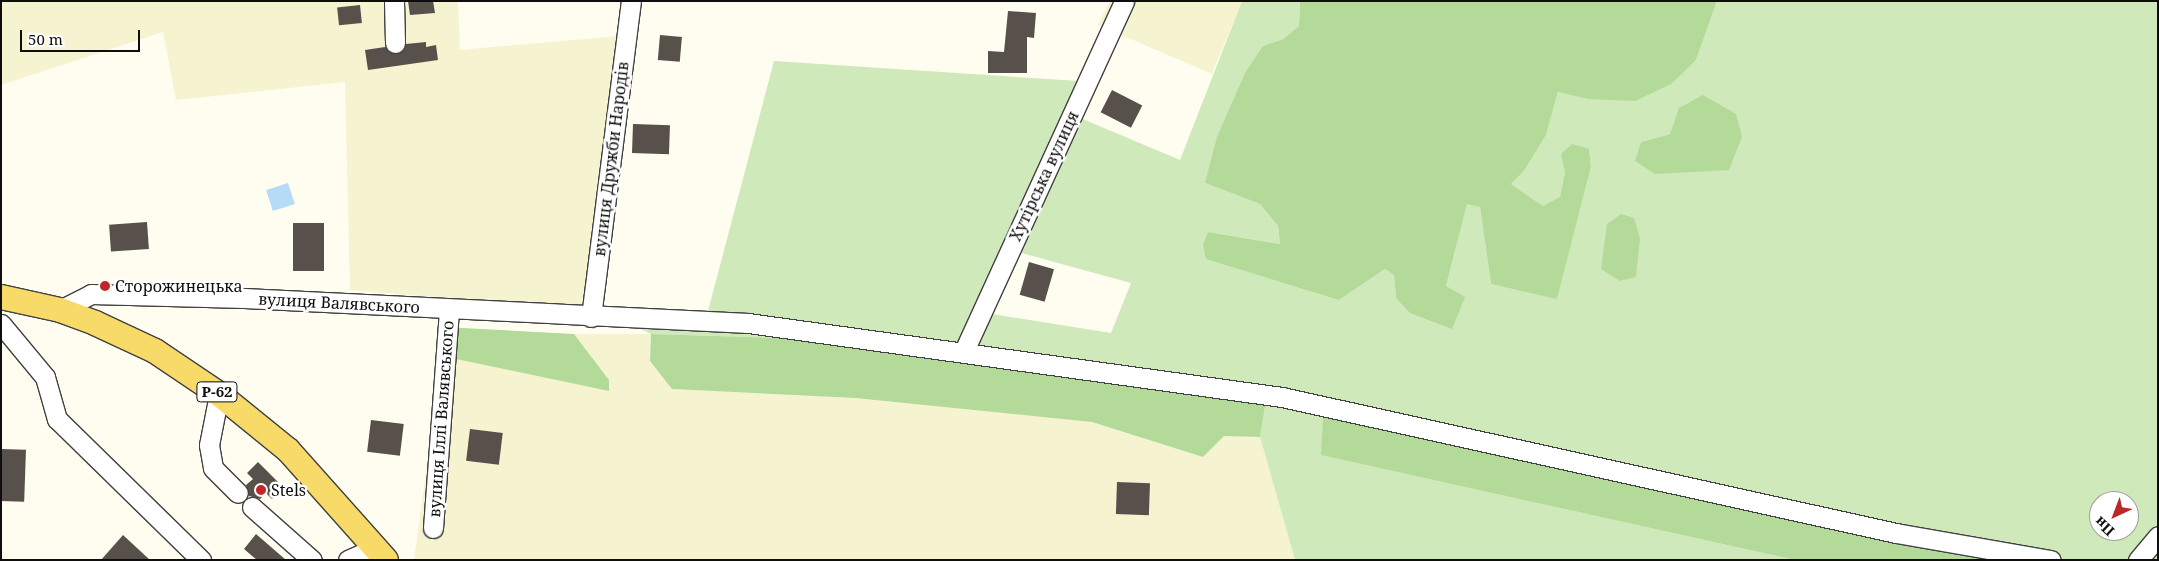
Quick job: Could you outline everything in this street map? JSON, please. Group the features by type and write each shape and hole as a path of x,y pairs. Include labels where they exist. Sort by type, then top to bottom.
{"main road":[{"name":"Р-62","path":"1,297 60,310 156,351 219,394 288,450 381,554"}],"street":[{"path":"394,1 395,43"},
{"name":"вулиця Дружби Народів","path":"591,318 630,1"},
{"name":"Хутірська вулиця","path":"964,351 1124,1"},
{"name":"вулиця Валявського","path":"60,310 91,294 244,298 591,318 748,323 964,351 1282,397 1896,533 2051,560"},
{"name":"вулиця Іллі Валявського","path":"433,528 449,310"},
{"path":"1,324 45,377 57,420 201,560"},
{"path":"219,394 209,445 213,468 238,493"},
{"path":"252,507 312,560"},
{"path":"2138,560 2158,536"},
{"path":"348,560 381,554"}],"shaded area":[{"path":"1,1 458,1 460,50 631,35 603,311 350,290 345,82 176,100 163,32 1,85"},
{"path":"1110,1 1242,1 1212,74 1098,25"},
{"path":"574,334 651,334 650,361 673,389 855,398 1092,422 1203,457 1224,436 1260,437 1295,560 414,560 442,356 609,380"}],"green space":[{"path":"1242,1 1300,1 1299,26 1283,39 1263,46 1205,183 1260,204 1278,226 1280,244 1208,232 1339,300 1385,269 1394,275 1396,298 1446,286 1467,203 1480,207 1491,284 1557,298 1591,167 1589,149 1565,172 1560,198 1543,206 1511,184 1524,171 1546,135 1558,92 1587,99 1696,60 1717,1 2158,1 2158,560 2038,560 1323,417 1322,455 1795,560 1295,560 1260,437 1268,389 1078,358 946,343 651,334 603,311 708,311 774,61 1094,82 1078,117 1180,160","holes":["1670,134 1636,161 1641,142","1014,251 1131,283 1111,333 992,314 1004,272"]},
{"path":"1300,1 1717,1 1696,60 1671,84 1635,101 1587,99 1558,92 1546,135 1524,171 1511,184 1543,206 1560,197 1565,172 1561,154 1572,144 1589,149 1591,167 1557,299 1491,284 1480,207 1467,204 1446,286 1465,297 1452,329 1410,313 1396,298 1394,275 1385,269 1339,300 1206,259 1203,245 1208,232 1280,244 1278,226 1260,204 1205,183 1217,137 1245,73 1263,46 1283,39 1299,26"},
{"path":"1703,95 1736,114 1742,137 1729,170 1655,174 1635,161 1641,142 1670,134 1679,108"},
{"path":"1621,214 1634,218 1640,238 1636,277 1620,281 1601,269 1607,224"},
{"path":"444,327 574,334 609,380 609,391 442,356"},
{"path":"651,334 946,343 1078,358 1268,389 1260,437 1224,436 1203,457 1092,422 855,398 672,389 650,361"},
{"path":"1340,402 2038,560 1795,560 1321,455 1323,417"}],"water":[{"path":"288,183 295,204 273,211 266,190"}],"building":[{"path":"408,1 433,1 435,13 410,15"},
{"path":"360,5 362,23 339,25 337,7"},
{"path":"1008,11 1036,13 1034,38 1027,37 1027,73 988,73 988,51 1004,52"},
{"path":"660,35 682,37 680,62 658,60"},
{"path":"426,42 426,47 436,45 438,60 368,70 365,50 385,47 396,54 406,44"},
{"path":"1112,90 1142,105 1131,128 1101,112"},
{"path":"633,124 670,125 669,154 632,153"},
{"path":"147,222 149,249 111,252 109,225"},
{"path":"293,223 324,223 324,271 293,271"},
{"path":"1029,262 1054,269 1045,302 1020,295"},
{"path":"371,420 404,424 400,456 367,452"},
{"path":"470,429 503,433 499,465 466,461"},
{"path":"1,449 26,450 24,502 1,501"},
{"name":"Stels","path":"258,462 283,487 272,499 266,493 260,499 249,496 246,485 253,479 247,473"},
{"path":"1117,482 1150,483 1149,515 1116,514"},
{"path":"256,534 286,560 257,560 244,549"},
{"path":"123,535 150,560 101,560"}],"place":[{"name":"Сторожинецька","path":"105,286"},
{"name":"Stels","path":"261,490"}]}
